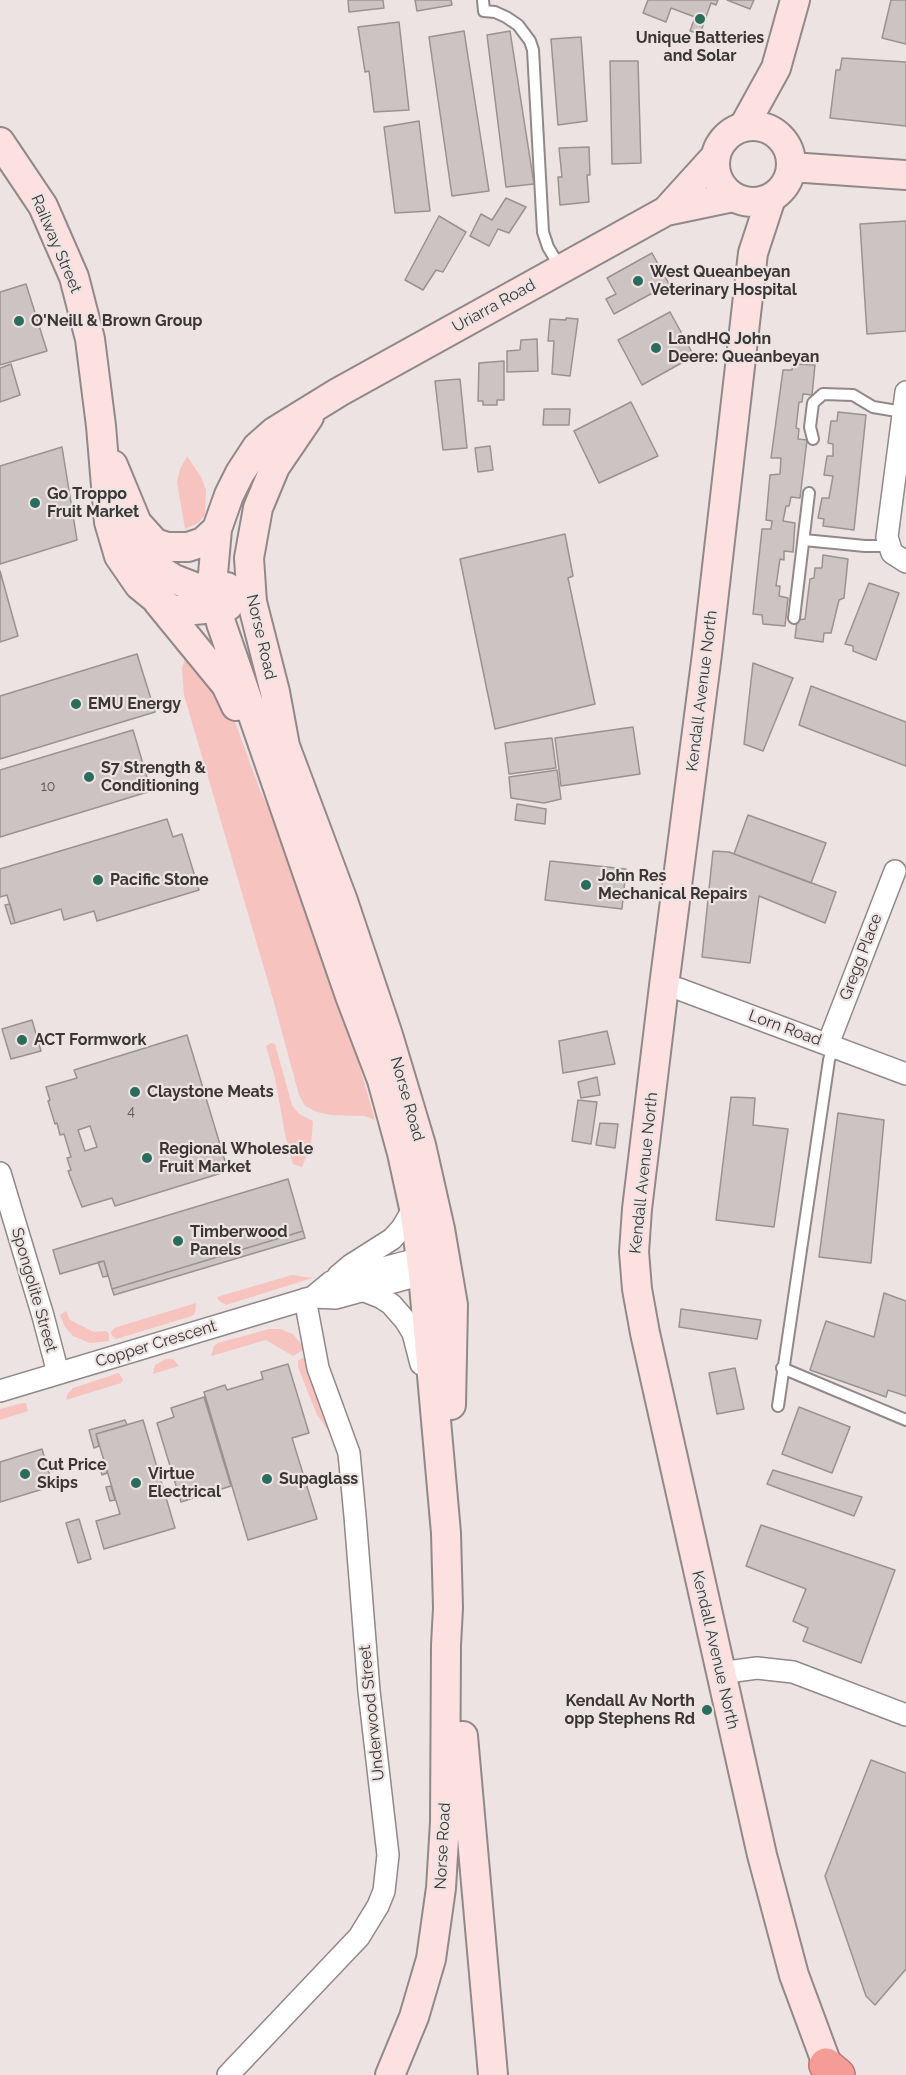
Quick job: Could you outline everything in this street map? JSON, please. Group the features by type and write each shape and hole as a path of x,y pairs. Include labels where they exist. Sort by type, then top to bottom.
{"main road":[{"path":"744,126 776,68 795,0"},
{"path":"776,68 778,134"},
{"path":"758,125 778,134 789,149 791,167 785,185 771,198 754,202 735,198 718,180 715,157 725,138 744,126 758,125"},
{"name":"Railway Street","path":"0,141 43,206 74,277 90,339 112,538 128,570 139,585 166,607 185,611 204,609 216,598"},
{"name":"Uriarra Road","path":"330,397 666,211 715,157"},
{"path":"791,167 906,175"},
{"name":"Uriarra Road","path":"666,211 735,198"},
{"name":"Kendall Avenue North","path":"735,198 753,253"},
{"name":"Kendall Avenue North","path":"771,198 753,253 707,654 637,1209 634,1252 637,1289 762,1855 794,1975 830,2072"},
{"name":"Norse Road","path":"330,397 288,446 268,480 252,533 249,568 252,602 275,692 285,746 343,901 405,1088 421,1145 434,1263 435,1416 446,1533"},
{"name":"Norse Road","path":"330,397 274,432 258,447 234,482 217,529 213,564 216,598 229,649 293,827 350,996 382,1080 414,1208 434,1263 453,1305 446,1533 448,1608 445,1822 437,1918 431,1959 405,2042 390,2075"},
{"name":"Railway Street","path":"101,426 137,523 155,543 166,547 188,547 203,542 217,529"},
{"path":"216,598 231,580 233,574 240,528 247,503 254,490 288,446"},
{"name":"Railway Street","path":"114,466 122,515 136,549 158,570 216,598 237,616 245,629 285,746"},
{"path":"154,598 226,685 266,790 293,827"},
{"name":"Norse Road","path":"448,1608 458,1680 494,2075"}],"street":[{"path":"905,402 888,532 889,546 895,556 906,562"},
{"name":"Gregg Place","path":"831,1045 895,871"},
{"name":"Lorn Road","path":"664,987 679,989 906,1074"},
{"name":"Spongolite Street","path":"0,1173 58,1373"},
{"path":"331,1282 351,1265 392,1239 414,1208"},
{"name":"Copper Crescent","path":"309,1298 331,1282 434,1263"},
{"name":"Copper Crescent","path":"0,1391 309,1298 336,1298 434,1263"},
{"path":"362,1290 391,1304 411,1329 435,1416"},
{"name":"Underwood Street","path":"228,2075 358,1937 378,1906 384,1891 388,1855 369,1691 349,1453 318,1368 309,1298"},
{"path":"720,1673 757,1668 793,1672 906,1715"}],"lane":[{"path":"483,0 484,11 495,12 518,25 530,41 533,50 543,232 548,247 561,270"},
{"path":"813,439 810,423 813,403 823,394 853,395 873,407 905,402"},
{"path":"794,618 809,493"},
{"path":"804,540 870,547 889,546"},
{"path":"778,1406 831,1045"},
{"path":"782,1368 906,1420"}],"shaded area":[{"path":"187,456 201,477 206,490 205,515 198,523 185,529 177,482 180,469"},
{"path":"189,655 234,719 261,793 271,812 350,1033 375,1120 365,1116 331,1115 317,1112 305,1106 299,1095 184,695 182,668"},
{"path":"271,1043 275,1044 292,1105 299,1114 313,1121 311,1145 302,1167 293,1164 285,1134 275,1078 266,1046"},
{"path":"292,1275 312,1278 226,1305 217,1297"},
{"path":"196,1303 195,1313 192,1316 116,1339 112,1336 111,1332 114,1328"},
{"path":"66,1311 70,1320 94,1332 109,1333 109,1341 90,1343 73,1336 65,1327 60,1315"},
{"path":"269,1329 280,1329 293,1334 305,1349 293,1356 266,1340 211,1356 214,1346 218,1343"},
{"path":"304,1357 307,1358 332,1436 317,1415 298,1367 298,1361"},
{"path":"166,1359 173,1359 179,1366 153,1374 155,1365"},
{"path":"119,1373 123,1380 121,1383 66,1400 73,1388"},
{"path":"26,1403 28,1411 0,1420 0,1409"}],"building":[{"path":"348,0 383,0 384,8 349,12"},
{"path":"415,0 451,0 452,5 417,11"},
{"name":"Unique Batteries and Solar","path":"648,0 718,0 716,5 711,3 700,34 690,31 695,17 671,8 666,22 643,13"},
{"path":"727,0 754,0 750,9"},
{"path":"891,0 906,0 906,44 882,38"},
{"path":"399,22 409,110 374,112 369,71 365,72 358,27"},
{"path":"464,31 489,191 452,196 429,37"},
{"path":"510,31 534,184 506,187 487,35"},
{"path":"581,37 587,121 558,125 551,39"},
{"path":"842,58 906,62 906,126 830,118 836,70 840,70"},
{"path":"610,61 638,61 641,163 612,164"},
{"path":"419,121 430,211 395,213 384,127"},
{"path":"589,147 590,175 587,175 589,202 560,205 558,177 562,177 559,148"},
{"path":"506,198 526,207 509,233 498,229 489,246 470,236 481,214 492,220"},
{"path":"439,216 466,232 443,272 436,270 423,290 405,280"},
{"path":"906,221 906,331 867,334 860,224"},
{"name":"West Queanbeyan Veterinary Hospital","path":"652,253 669,284 614,314 606,299 616,294 607,278"},
{"name":"O'Neill & Brown Group","path":"26,284 47,351 0,365 0,292"},
{"name":"LandHQ John Deere: Queanbeyan","path":"670,312 694,356 642,385 618,340"},
{"path":"566,318 578,319 570,376 552,374 554,341 548,341 550,319 566,320"},
{"path":"537,339 538,371 507,372 507,351 520,350 521,340"},
{"path":"504,361 504,400 497,400 497,405 483,405 483,401 478,401 479,363"},
{"path":"11,364 20,395 0,402 0,368"},
{"path":"793,364 815,365 812,395 803,394 802,402 799,402 796,428 799,429 798,439 807,440 800,498 791,497 789,506 786,506 783,521 795,523 793,552 784,551 784,560 780,559 776,586 780,586 779,596 788,598 785,626 763,624 762,615 753,614 762,529 771,529 772,521 766,520 770,475 780,474 781,458 771,458 783,370 792,370"},
{"path":"460,379 467,448 443,450 435,381"},
{"path":"631,402 658,456 599,483 574,431"},
{"path":"544,409 570,409 569,425 543,425"},
{"path":"838,412 866,415 854,530 823,526 824,519 818,518 822,498 829,498 833,476 824,475 827,456 833,456 833,444 828,443 831,421 837,421"},
{"path":"490,446 493,470 478,472 475,448"},
{"name":"Go Troppo Fruit Market","path":"62,447 77,540 0,564 0,466"},
{"path":"565,534 573,576 568,578 595,704 495,729 460,559"},
{"path":"823,555 848,559 844,598 839,600 831,633 824,633 823,642 795,638 797,620 805,619 810,579 814,578 815,568 822,568"},
{"path":"0,571 18,636 0,642"},
{"path":"869,583 899,593 876,660 853,651 853,646 845,644"},
{"name":"EMU Energy","path":"137,654 155,712 0,759 0,696"},
{"path":"753,663 793,678 763,751 744,744"},
{"path":"811,686 906,722 906,766 799,725"},
{"path":"633,727 640,774 561,786 555,738"},
{"path":"133,730 151,791 0,837 0,770"},
{"path":"552,738 556,768 509,774 505,743"},
{"path":"557,770 561,799 544,803 511,798 509,777"},
{"path":"517,804 546,809 545,824 515,820"},
{"path":"748,815 826,843 811,883 734,854"},
{"name":"Pacific Stone","path":"167,819 173,837 182,834 199,890 97,921 94,911 64,920 61,909 15,923 7,895 0,897 0,869"},
{"path":"713,851 729,852 836,892 825,923 759,896 750,963 702,957"},
{"name":"John Res Mechanical Repairs","path":"550,861 626,869 622,909 545,900"},
{"path":"10,904 15,923 11,924 5,905"},
{"name":"ACT Formwork","path":"32,1020 41,1051 11,1059 2,1029"},
{"path":"607,1031 615,1064 563,1073 559,1041"},
{"path":"187,1035 228,1171 115,1206 112,1198 82,1207 68,1171 71,1170 67,1158 71,1157 64,1134 60,1135 57,1123 55,1124 46,1087 77,1078 74,1070","holes":["90,1126 97,1147 85,1151 78,1130"]},
{"path":"597,1077 600,1095 581,1098 578,1082"},
{"path":"731,1097 755,1098 753,1125 788,1129 774,1227 716,1220"},
{"path":"578,1100 597,1102 591,1144 572,1141"},
{"path":"838,1113 884,1120 871,1263 819,1257"},
{"path":"600,1123 618,1124 615,1148 596,1145"},
{"name":"Timberwood Panels","path":"288,1179 303,1231 112,1289 104,1261 60,1274 53,1250"},
{"path":"303,1231 305,1238 114,1295 112,1289"},
{"path":"104,1261 108,1276 103,1277 98,1262"},
{"path":"884,1293 906,1301 906,1396 888,1390 886,1397 810,1370 826,1321 874,1337"},
{"path":"681,1309 761,1320 757,1339 679,1327"},
{"name":"Supaglass","path":"288,1364 309,1433 292,1438 317,1519 248,1540 204,1392 225,1385 227,1390 263,1379 261,1372"},
{"path":"735,1368 744,1409 717,1414 709,1373"},
{"path":"204,1397 231,1486 181,1502 157,1423 174,1417 171,1408"},
{"path":"799,1407 850,1427 832,1473 782,1454"},
{"path":"125,1420 127,1425 96,1434 99,1446 94,1448 89,1430"},
{"name":"Virtue Electrical","path":"143,1420 175,1528 104,1549 96,1521 120,1514 96,1434"},
{"name":"Cut Price Skips","path":"42,1449 53,1486 0,1502 0,1462"},
{"path":"103,1460 107,1473 102,1475 98,1461"},
{"path":"773,1470 862,1497 854,1516 767,1484"},
{"path":"111,1486 115,1500 110,1501 106,1487"},
{"path":"79,1519 91,1559 78,1563 66,1523"},
{"path":"761,1525 895,1570 861,1663 803,1641 808,1628 793,1621 806,1589 746,1566"},
{"path":"871,1760 906,1773 906,1969 875,2005 866,1996 825,1876"}],"place":[{"name":"Unique Batteries and Solar","path":"700,19"},
{"name":"West Queanbeyan Veterinary Hospital","path":"638,281"},
{"name":"O'Neill & Brown Group","path":"19,321"},
{"name":"LandHQ John Deere: Queanbeyan","path":"656,348"},
{"name":"Go Troppo Fruit Market","path":"35,503"},
{"name":"EMU Energy","path":"76,704"},
{"name":"S7 Strength & Conditioning","path":"89,777"},
{"name":"Pacific Stone","path":"98,880"},
{"name":"John Res Mechanical Repairs","path":"586,885"},
{"name":"ACT Formwork","path":"22,1040"},
{"name":"Claystone Meats","path":"135,1092"},
{"name":"Regional Wholesale Fruit Market","path":"147,1158"},
{"name":"Timberwood Panels","path":"178,1241"},
{"name":"Cut Price Skips","path":"25,1474"},
{"name":"Supaglass","path":"267,1479"},
{"name":"Virtue Electrical","path":"136,1483"},
{"name":"Kendall Av North opp Stephens Rd","path":"707,1710"}]}
